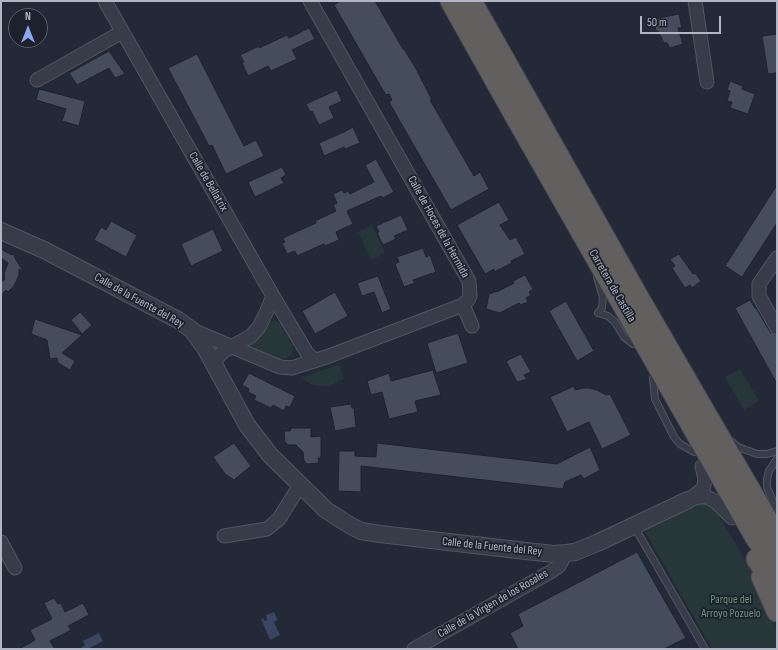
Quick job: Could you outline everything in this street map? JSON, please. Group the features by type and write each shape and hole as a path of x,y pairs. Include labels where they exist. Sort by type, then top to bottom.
{"highway":[{"name":"Carretera de Castilla","path":"451,1 755,536 777,569"},
{"name":"Carretera de Castilla","path":"471,1 639,299 777,537"},
{"path":"516,117 541,176 633,344 732,518 777,588"},
{"path":"639,299 706,400 777,518"},
{"path":"750,547 777,611"}],"street":[{"name":"Calle de Bellatrix","path":"105,1 273,296 307,353 315,360"},
{"name":"Calle de Hoces de la Hermida","path":"310,1 469,281 470,296 463,305"},
{"path":"695,1 707,82"},
{"path":"37,80 122,32"},
{"name":"Calle de la Fuente del Rey","path":"1,232 51,253 178,320 192,330 200,340 217,369 241,414 256,438 270,455 300,485 337,518 361,531 554,554 585,549 688,500 703,489 705,480 698,459"},
{"path":"777,258 759,284 759,296 777,328"},
{"path":"217,369 219,355 234,349 255,332 266,313 273,296"},
{"path":"192,330 234,349 280,367 292,368 463,305 472,326"},
{"path":"224,536 267,529 279,519 300,485"},
{"name":"Calle de la Fuente del Rey","path":"688,500 707,497 716,502 732,518"},
{"path":"1,542 15,568"},
{"name":"Calle de la Virgen de los Rosales","path":"414,649 556,569 562,562 566,553"}],"lane":[{"path":"731,441 738,447 757,454 767,454 777,451"},
{"path":"777,459 769,471 767,487 777,511"},
{"path":"634,526 705,649"}],"green space":[{"path":"372,225 385,253 371,260 358,232"},
{"path":"276,321 280,323 293,346 292,353 288,358 280,359 251,347 249,343 260,336 271,322"},
{"path":"340,364 343,379 329,386 311,384 301,378"},
{"path":"740,369 759,401 744,410 725,377"},
{"name":"Parque del Arroyo Pozuelo","path":"705,502 715,509 765,593 777,630 777,649 712,649 644,530 696,504"}],"water":[{"path":"274,612 278,620 274,622 280,635 270,640 261,619 263,618 265,621 267,620 266,615"},
{"path":"99,633 103,641 88,649 81,649 85,645 83,641"}],"building":[{"path":"340,1 375,1 415,67 432,100 430,100 474,176 480,172 489,189 451,210 389,102 392,100 389,94 386,95 381,87 334,5"},
{"path":"679,14 682,28 678,28 683,44 670,48 667,43 664,43 658,31 656,31 654,19"},
{"path":"309,28 315,39 292,50 297,59 271,71 268,66 248,76 242,63 244,62 240,55 287,35 289,38"},
{"path":"777,34 777,73 768,74 762,36"},
{"path":"109,51 125,74 115,78 109,68 77,85 69,73"},
{"path":"197,54 244,146 256,140 264,156 226,174 212,145 209,146 168,68"},
{"path":"730,81 743,86 742,89 755,94 748,114 730,108 732,102 727,101 730,91 727,90"},
{"path":"39,89 85,101 79,126 62,121 66,109 36,100"},
{"path":"337,90 342,101 329,107 334,118 319,125 312,111 310,112 306,104"},
{"path":"353,127 360,143 345,149 344,147 324,156 319,143"},
{"path":"376,159 394,192 383,198 381,196 347,211 353,224 336,232 339,240 325,246 324,244 297,256 295,251 287,254 282,243 285,242 283,238 316,223 315,221 336,211 333,205 337,203 333,194 342,190 344,193 348,191 350,194 374,182 365,165"},
{"path":"282,167 286,175 281,178 284,183 255,197 248,182"},
{"path":"777,185 777,223 742,277 725,266"},
{"path":"499,202 509,220 500,225 510,240 516,237 525,254 511,261 512,263 494,272 494,269 485,274 457,225"},
{"path":"401,215 408,230 394,236 396,239 383,245 377,233 379,232 376,226"},
{"path":"111,221 137,235 126,257 94,240 101,227 106,230"},
{"path":"213,229 223,251 191,266 181,244"},
{"path":"423,248 426,257 430,255 436,272 413,280 415,283 404,287 395,264 399,262 397,257"},
{"path":"1,249 12,255 13,253 24,272 19,269 19,275 14,286 8,292 6,290 1,295 1,282 5,279 4,273 8,263 1,258"},
{"path":"679,254 693,274 695,273 701,281 692,288 690,285 685,288 672,268 675,266 670,259"},
{"path":"525,275 533,289 529,292 531,295 526,298 528,302 521,305 519,303 500,313 486,309 489,294 497,292"},
{"path":"378,276 391,309 382,313 374,292 362,296 357,283"},
{"path":"335,292 348,316 315,334 302,311"},
{"path":"750,300 770,332 777,336 777,384 735,308"},
{"path":"566,301 594,351 577,361 549,311"},
{"path":"80,312 92,325 82,334 71,320"},
{"path":"35,319 82,335 62,353 75,361 70,370 58,363 57,358 50,359 47,340 31,334"},
{"path":"458,333 468,363 436,373 427,343"},
{"path":"521,354 531,372 524,375 527,379 517,382 506,361"},
{"path":"433,370 441,395 415,401 418,412 389,419 382,392 371,395 367,381 389,373 391,381"},
{"path":"249,373 295,396 290,407 286,406 284,411 273,405 271,408 254,400 256,396 248,392 249,389 242,385"},
{"path":"574,386 575,390 590,388 606,395 610,394 631,435 602,449 589,422 567,432 550,397"},
{"path":"351,404 352,408 354,408 356,427 335,431 330,407"},
{"path":"291,428 311,428 311,437 321,436 321,458 318,458 319,463 307,464 304,461 303,452 296,445 288,445 285,442 284,431 290,431"},
{"path":"234,443 251,466 234,480 225,474 213,457"},
{"path":"377,443 557,464 590,447 600,470 584,479 581,475 565,482 563,489 361,466 361,492 338,491 339,451 355,451 355,456 376,457"},
{"path":"637,552 686,638 664,649 518,649 510,633 523,626 518,614"},
{"path":"54,598 58,604 61,603 65,612 83,603 89,615 68,626 71,630 50,641 55,649 19,649 35,640 30,630 52,619 44,603"}]}
